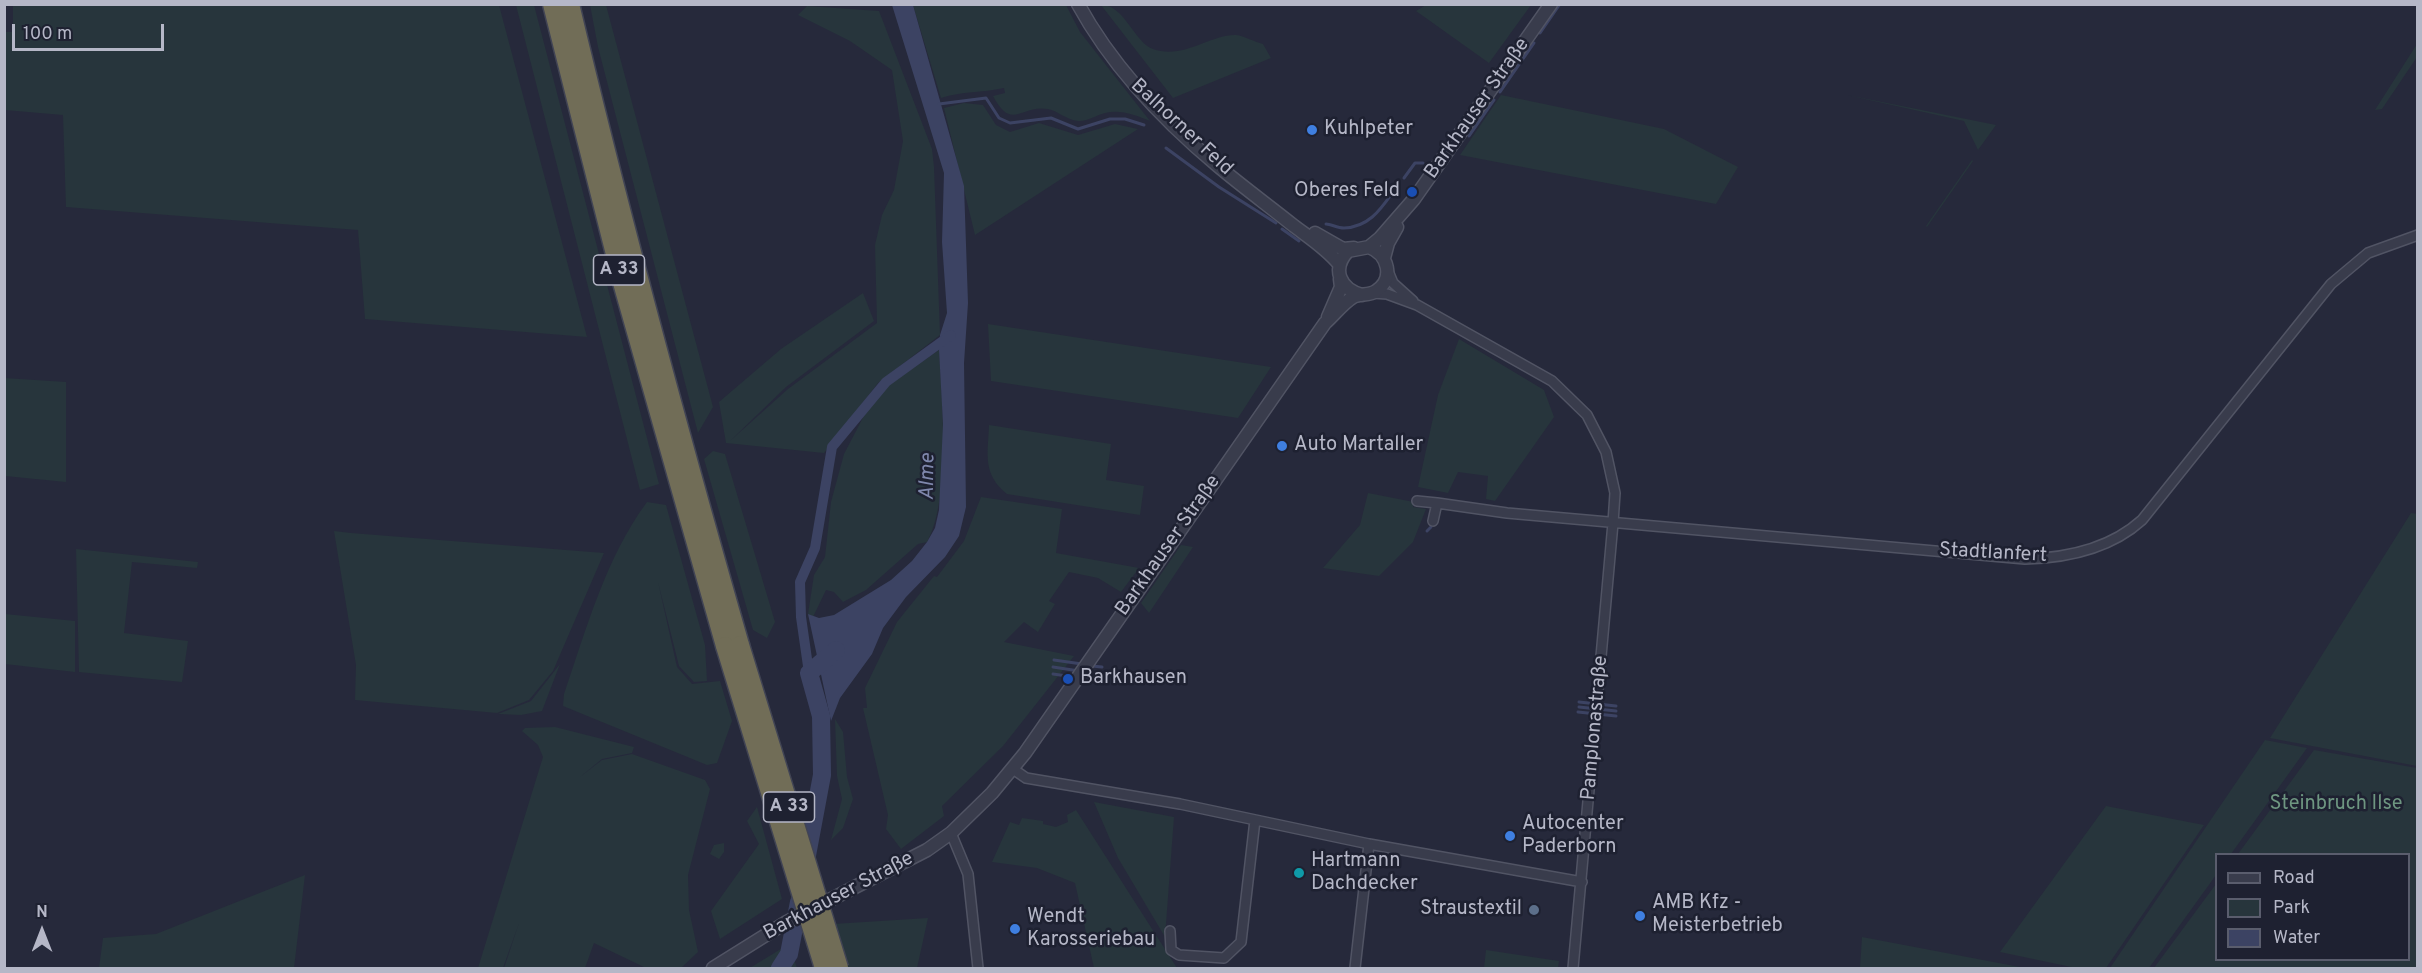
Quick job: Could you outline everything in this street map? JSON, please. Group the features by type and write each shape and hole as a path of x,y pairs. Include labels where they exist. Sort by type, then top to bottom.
{"highway":[{"name":"A 33","path":"552,4 623,286 681,496 733,645 839,969"},
{"name":"A 33","path":"570,4 608,161 692,475 733,645 824,969"}],"street":[{"name":"Balhorner Feld","path":"1078,4 1090,28 1136,89 1219,167 1276,209 1331,254 1339,264"},
{"name":"Barkhauser Straße","path":"1369,246 1380,238 1403,212 1551,4"},
{"name":"Balhorner Feld","path":"1276,209 1337,246 1343,249 1354,248"},
{"name":"Barkhauser Straße","path":"1386,264 1403,212"},
{"name":"Stadtlanfert","path":"1613,523 2025,559 2058,557 2088,551 2129,531 2142,519 2339,276 2368,253 2418,236"},
{"path":"1369,246 1386,264 1393,283 1417,305 1387,294 1350,291 1340,279 1339,264 1354,248 1369,246"},
{"path":"1367,294 1385,281 1386,264"},
{"name":"Barkhauser Straße","path":"713,969 785,923 927,850 951,833 1013,769 1325,323 1341,288 1340,279"},
{"name":"Barkhauser Straße","path":"1325,323 1353,297 1367,294"},
{"name":"Pamplonastraße","path":"1417,305 1552,381 1587,415 1606,452 1615,493 1573,969"},
{"path":"1417,501 1613,523"},
{"path":"1433,521 1437,503"},
{"path":"1013,769 1026,778 1255,820 1369,844 1582,882"},
{"path":"1170,931 1171,950 1179,955 1224,958 1241,942 1255,820"},
{"path":"951,833 968,874 978,969"},
{"path":"1355,969 1369,844"}],"green space":[{"path":"13,5 499,5 587,337 365,319 358,230 66,207 63,115 5,110 5,32 13,32"},
{"path":"516,5 534,5 659,484 640,490"},
{"path":"590,5 606,5 713,407 698,433 598,47"},
{"path":"913,5 1066,5 1080,32 1150,121 1116,112 1081,121 1039,108 1012,115 1000,107 993,96 1005,93 1004,88 941,98"},
{"path":"1101,5 1116,10 1140,39 1153,49 1164,52 1175,51 1217,38 1236,35 1263,44 1271,58 1173,98"},
{"path":"1426,5 1531,5 1489,63 1416,11"},
{"path":"807,6 879,11 932,149 934,167 940,335 878,383 824,453 726,443 719,402 781,349 863,293 874,321 786,387 730,441 788,389 877,323 875,245 882,215 894,190 903,141 892,70 850,41 798,15"},
{"path":"2417,44 2417,57 2382,109 2375,110"},
{"path":"1501,95 1664,129 1738,167 1716,204 1460,155"},
{"path":"1847,95 1996,125 1978,150 1964,121"},
{"path":"964,103 983,105 996,125 1010,132 1039,123 1078,135 1115,124 1138,129 975,235 944,108"},
{"path":"1973,161 1927,227 1926,226"},
{"path":"988,324 1271,367 1238,418 991,381"},
{"path":"1459,339 1544,390 1554,417 1495,501 1486,499 1488,476 1458,472 1448,493 1418,487 1438,395"},
{"path":"939,350 943,421 942,476 935,524 927,542 918,544 866,590 843,602 834,592 826,590 813,617 808,614 814,575 825,557 831,502 844,454 867,410 889,385"},
{"path":"4,378 66,382 66,482 5,476"},
{"path":"989,425 1111,444 1106,480 1144,486 1140,515 1007,494 990,471 988,463"},
{"path":"713,451 725,454 775,622 767,638 753,630 704,459"},
{"path":"1368,493 1414,502 1413,507 1426,509 1413,542 1379,576 1323,568 1360,525"},
{"path":"981,497 1062,509 1056,553 1139,568 1121,592 1098,578 1069,572 1049,601 1055,604 1038,632 1024,622 1004,642 1074,656 1003,746 942,806 944,816 901,849 886,829 888,815 863,708 867,708 865,688 897,622 934,576 937,577 964,541"},
{"path":"647,502 666,505 705,645 707,681 694,682 679,666 658,582 677,667 692,684 720,681 732,721 717,763 707,765 563,706 564,694 598,595 620,546"},
{"path":"2411,513 2418,514 2417,766 2270,738"},
{"path":"334,531 604,553 553,671 529,700 497,713 355,700 356,665"},
{"path":"1181,545 1193,547 1149,613 1141,603"},
{"path":"76,549 198,562 197,568 132,562 124,633 188,641 182,682 79,672"},
{"path":"5,614 75,621 75,672 5,664"},
{"path":"560,664 542,711 521,715 498,714 531,701"},
{"path":"835,719 843,732 847,777 853,799 843,828 831,840 842,799 837,776"},
{"path":"555,727 634,747 632,753 602,759 580,777 602,760 632,754 705,780 710,789 688,875 689,910 698,952 681,968 646,968 594,943 585,968 504,968 519,923 503,968 478,968 543,757 538,745 522,731 525,728"},
{"path":"2265,740 2307,748 2232,853 2215,853 2215,876 2149,968 2110,968"},
{"name":"Steinbruch Ilse","path":"2314,750 2417,768 2417,968 2154,968 2215,885 2215,961 2410,961 2410,853 2239,853"},
{"path":"1094,802 1174,817 1165,937 1118,858"},
{"path":"2106,806 2204,825 2106,968 2076,968 2000,952"},
{"path":"757,807 782,899 720,939 711,911 759,844 747,821"},
{"path":"1076,810 1177,968 1094,968 1075,883 1037,868 992,862 1010,822 1019,825 1022,818 1043,821 1043,824 1056,827 1068,822 1067,815"},
{"path":"724,843 724,852 719,859 710,854 714,845"},
{"path":"305,875 294,968 99,968 103,938 156,934"},
{"path":"928,918 917,968 833,968 833,924"},
{"path":"1862,937 2025,968 1860,968"},
{"path":"789,944 797,968 749,968 753,966"},
{"path":"1486,950 1559,961 1558,968 1484,968"}],"water":[{"path":"892,5 913,5 964,186 968,303 964,363 966,507 959,536 945,557 906,597 883,628 872,654 840,698 831,721 808,614 819,618 834,615 891,580 912,561 927,542 935,528 939,510 943,424 939,350 940,335 947,313 942,242 944,173"}],"waterway":[{"path":"1540,33 1560,4"},
{"path":"1500,92 1534,43"},
{"path":"939,104 986,98 999,118 1010,123 1051,118 1078,129 1110,119 1125,119 1144,125"},
{"path":"1469,136 1494,100"},
{"path":"1166,148 1219,187 1276,223"},
{"path":"1404,178 1415,163 1423,163"},
{"path":"1326,224 1344,228 1362,224 1376,214 1398,185"},
{"path":"1282,229 1299,241"},
{"path":"809,673 801,617 800,582 815,548 832,447 886,382 951,335"},
{"path":"1427,531 1431,527"},
{"name":"Alme","path":"805,866 822,775 821,716 809,673 836,650"},
{"path":"1054,660 1082,664"},
{"path":"1092,666 1102,667"},
{"path":"1053,667 1079,671"},
{"path":"1086,672 1099,673"},
{"path":"1053,674 1074,677"},
{"path":"1080,678 1096,680"},
{"path":"1579,702 1616,706"},
{"path":"1579,707 1616,711"},
{"path":"1578,712 1616,716"},
{"name":"Alme","path":"780,968 789,954 799,902"}],"place":[{"name":"Kuhlpeter","path":"1312,130"},
{"name":"Oberes Feld","path":"1412,192"},
{"name":"Auto Martaller","path":"1282,446"},
{"name":"Barkhausen","path":"1068,679"},
{"name":"Autocenter Paderborn","path":"1510,836"},
{"name":"Hartmann Dachdecker","path":"1299,873"},
{"name":"Straustextil","path":"1534,910"},
{"name":"AMB Kfz - Meisterbetrieb","path":"1640,916"},
{"name":"Wendt Karosseriebau","path":"1015,929"}]}
